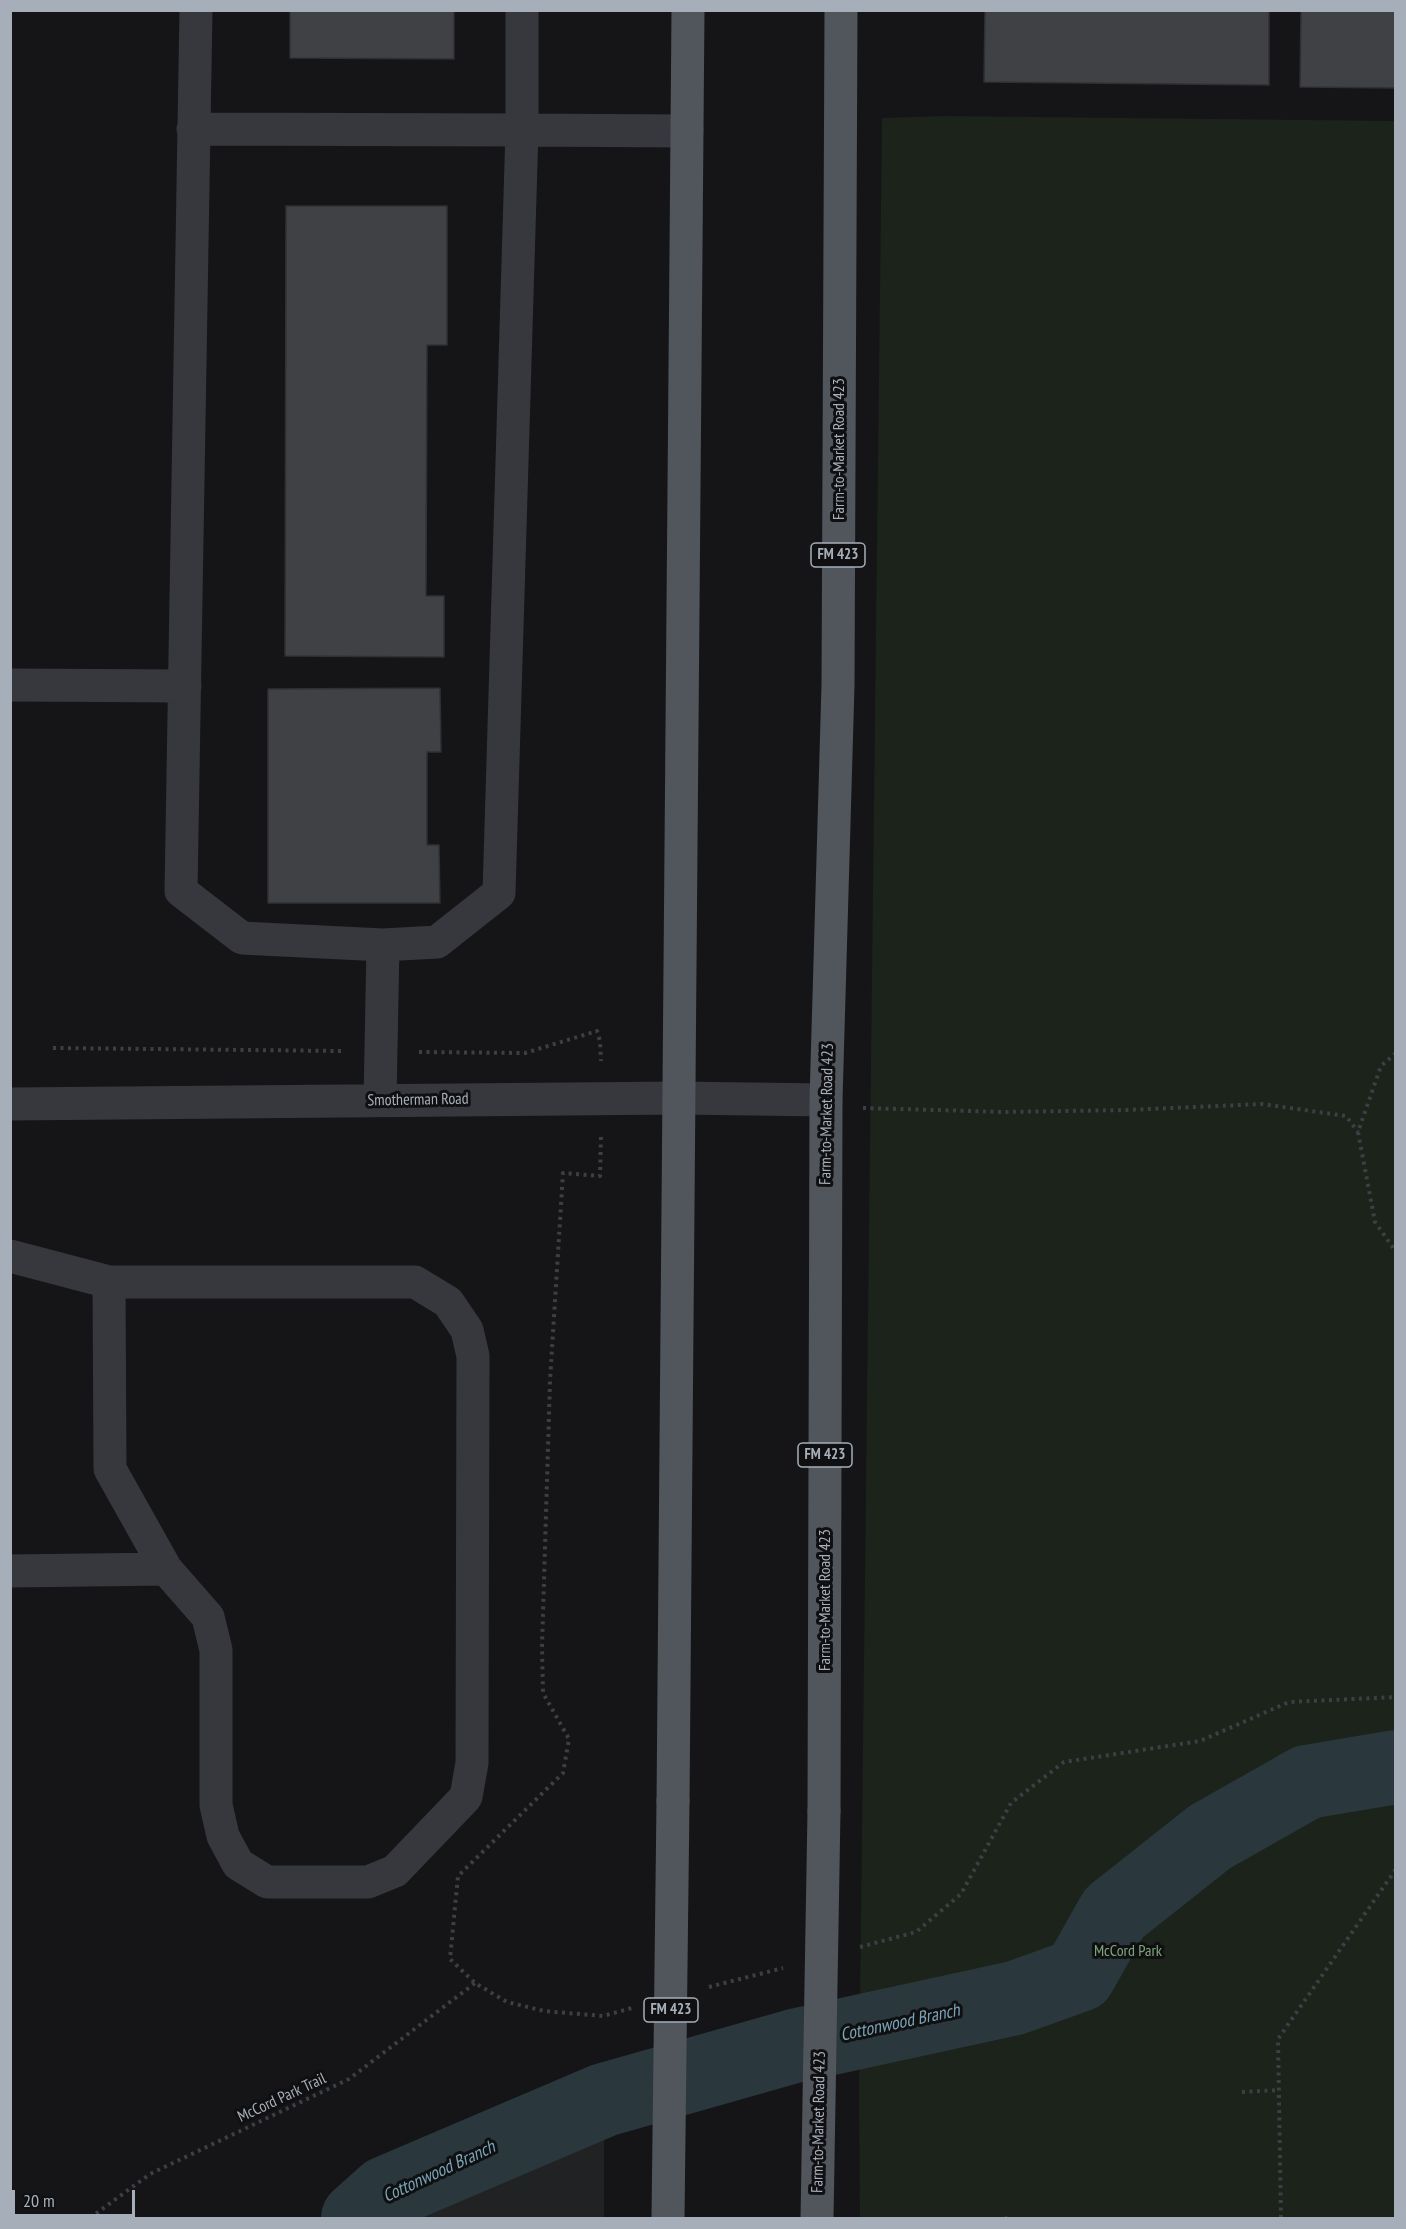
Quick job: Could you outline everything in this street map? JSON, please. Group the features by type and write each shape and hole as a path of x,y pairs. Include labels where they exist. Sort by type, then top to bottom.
{"main road":[{"name":"FM 423","path":"668,2218 688,10"},
{"name":"Farm-to-Market Road 423","path":"818,2218 824,1811 826,1100 838,685 841,10"}],"street":[{"path":"196,10 181,891 242,938 383,945 437,942 499,892 522,130 522,10"},
{"path":"193,129 687,131"},
{"path":"10,685 186,686"},
{"path":"380,1100 383,945"},
{"name":"Smotherman Road","path":"10,1104 678,1098 826,1100"},
{"path":"10,1256 109,1282 415,1282 448,1302 467,1330 473,1356 472,1763 466,1797 395,1871 368,1882 267,1882 238,1864 224,1836 216,1805 216,1650 208,1617 166,1569 110,1469 109,1282"},
{"path":"10,1571 166,1569"}],"path":[{"path":"1358,1132 1381,1066 1395,1053"},
{"path":"863,1108 1005,1112 1262,1104 1346,1116 1358,1132 1374,1222 1395,1252"},
{"path":"858,1948 916,1932 962,1894 1011,1803 1064,1762 1200,1741 1289,1702 1395,1697"},
{"path":"1281,2218 1278,2040 1395,1869"},
{"path":"707,1988 789,1966"},
{"name":"McCord Park Trail","path":"90,2218 150,2174 350,2079 475,1983"},
{"path":"603,2016 638,2006"},
{"path":"1242,2092 1279,2090"}],"shaded area":[{"path":"604,2100 604,2218 358,2218 386,2193"}],"green space":[{"name":"McCord Park","path":"946,116 1395,121 1395,2218 860,2218 859,2087 882,118"}],"building":[{"path":"290,10 454,10 454,59 290,58"},
{"path":"985,10 1269,10 1269,85 984,82"},
{"path":"1301,10 1396,10 1396,88 1300,87"},
{"path":"286,206 447,206 447,345 427,345 426,596 444,596 444,657 285,656"},
{"path":"440,688 441,752 427,752 427,845 439,845 440,903 268,903 268,689"}],"waterway":[{"name":"Cottonwood Branch","path":"358,2218 386,2193 604,2100 794,2046 1015,1998 1079,1975 1114,1913 1210,1837 1307,1782 1396,1767"}]}
